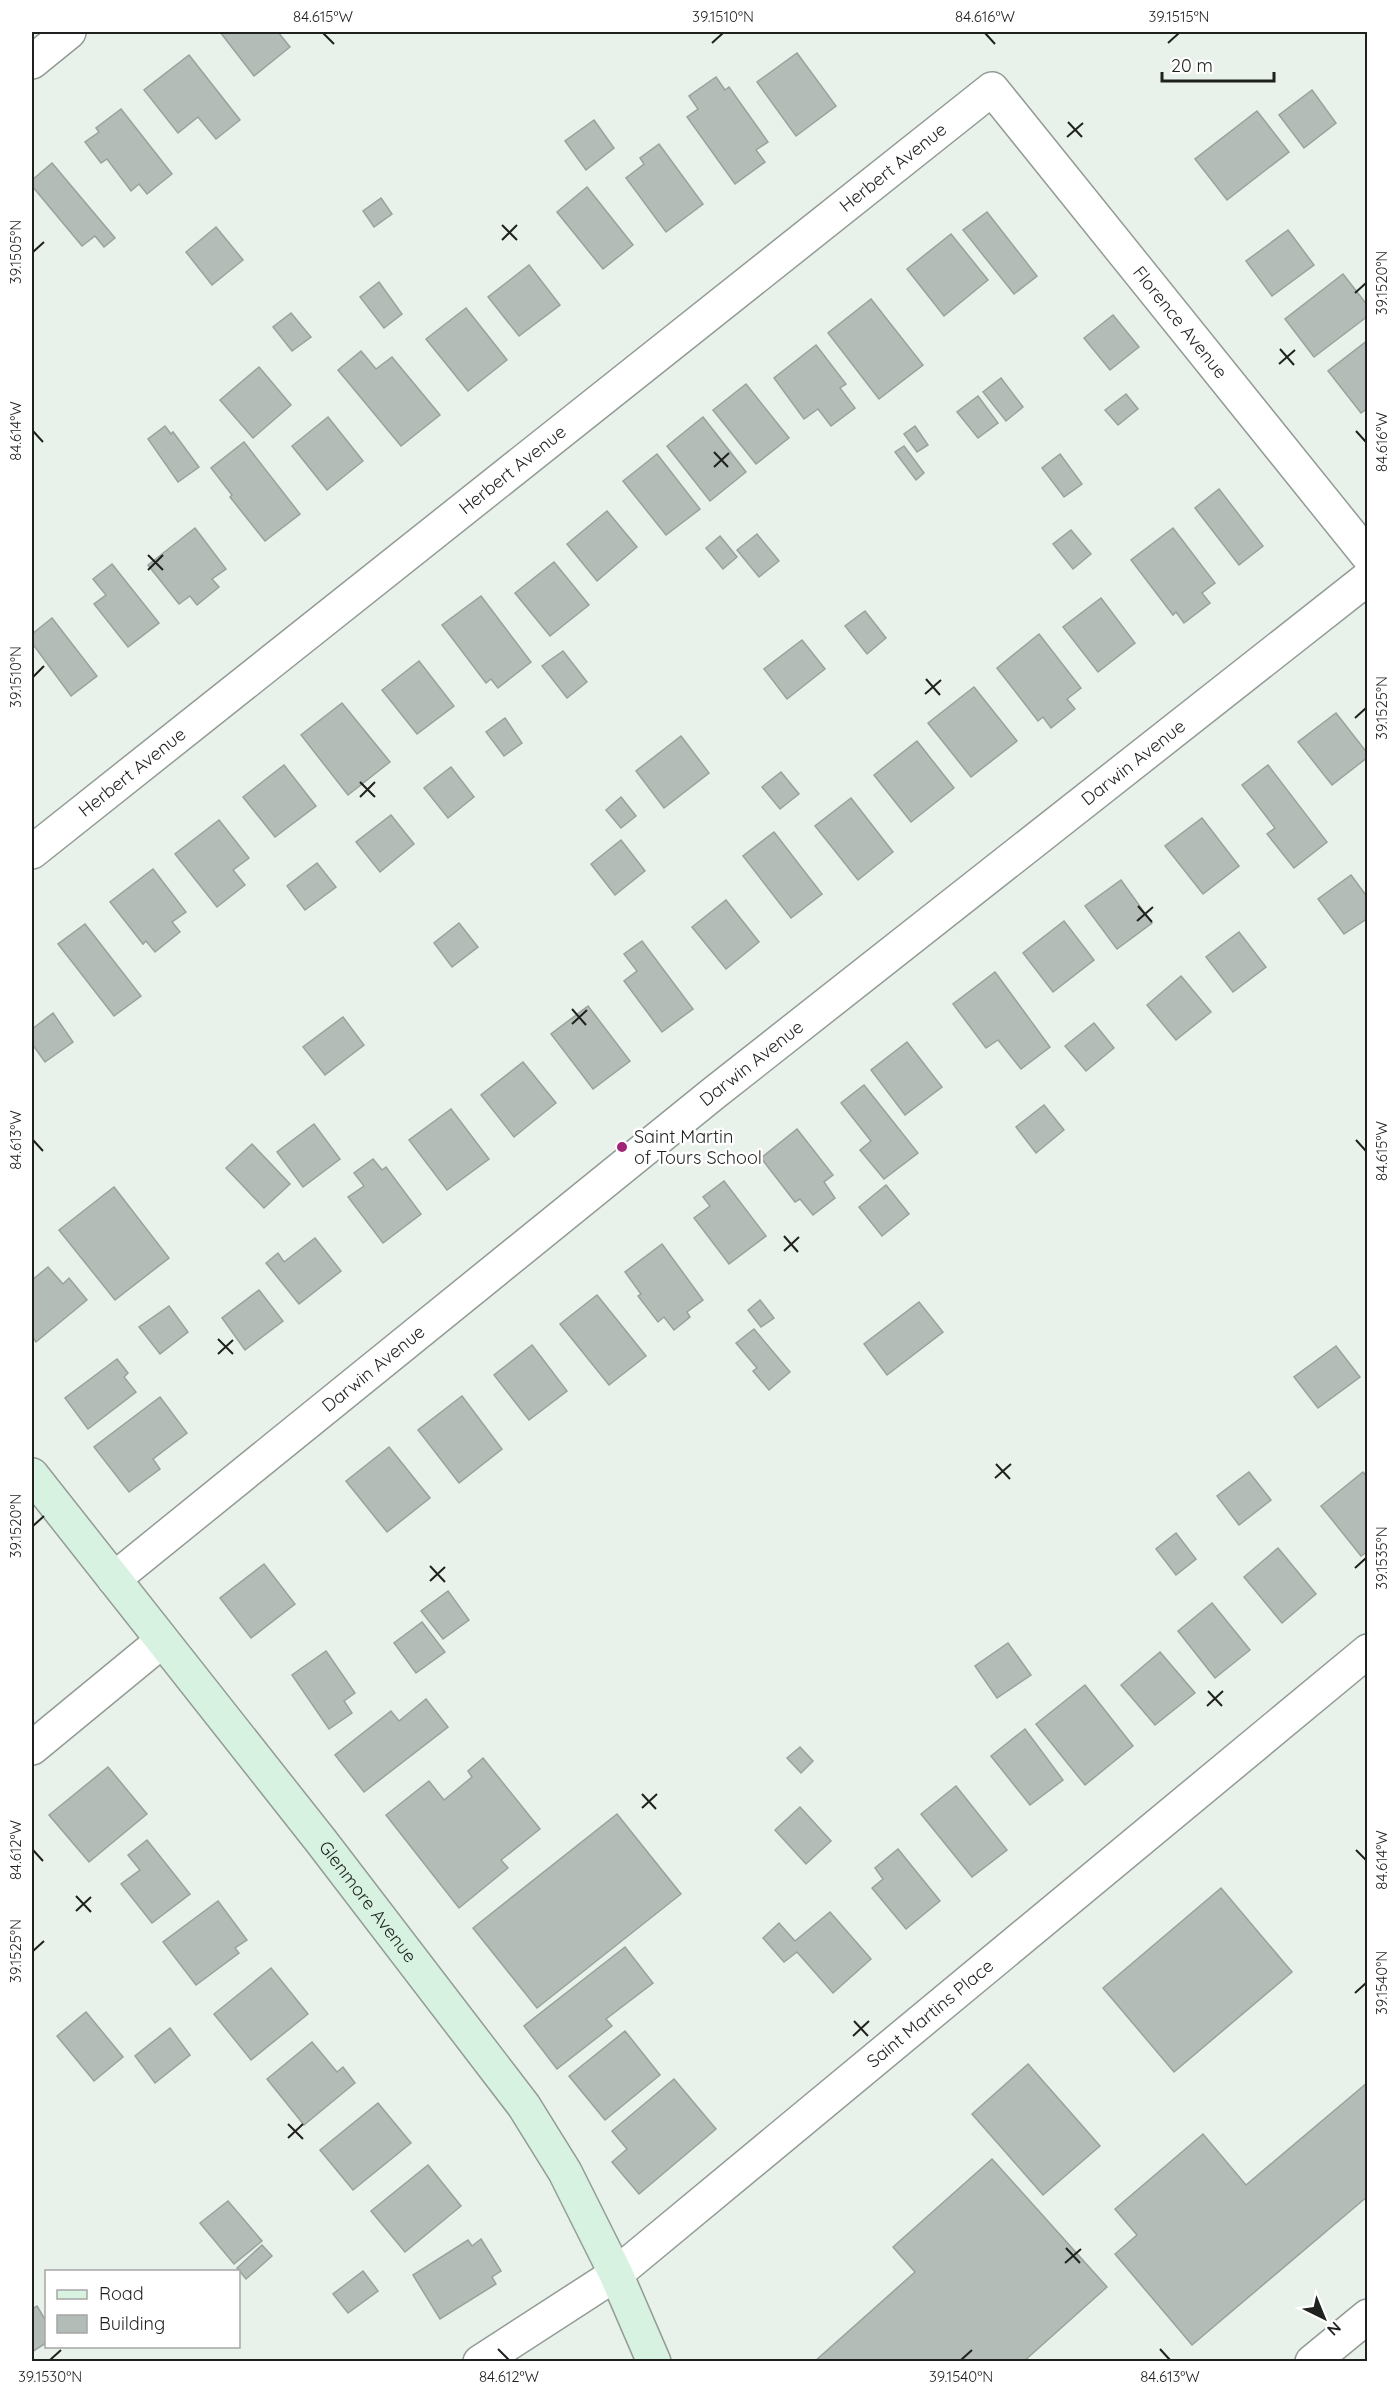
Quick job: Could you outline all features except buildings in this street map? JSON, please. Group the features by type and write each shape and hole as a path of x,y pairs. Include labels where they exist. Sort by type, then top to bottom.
{"street":[{"path":"32,62 69,32"},
{"name":"Florence Avenue","path":"992,89 1368,556"},
{"name":"Herbert Avenue","path":"32,852 992,89"},
{"name":"Darwin Avenue","path":"114,1579 714,1093 1368,578"},
{"name":"Glenmore Avenue","path":"32,1475 330,1853 524,2106 565,2172 616,2274 654,2361"},
{"path":"32,1748 162,1641"},
{"name":"Saint Martins Place","path":"480,2361 616,2274 1368,1651"},
{"path":"1312,2361 1368,2316"}],"place":[{"name":"Saint Martin of Tours School","path":"622,1147"}]}
